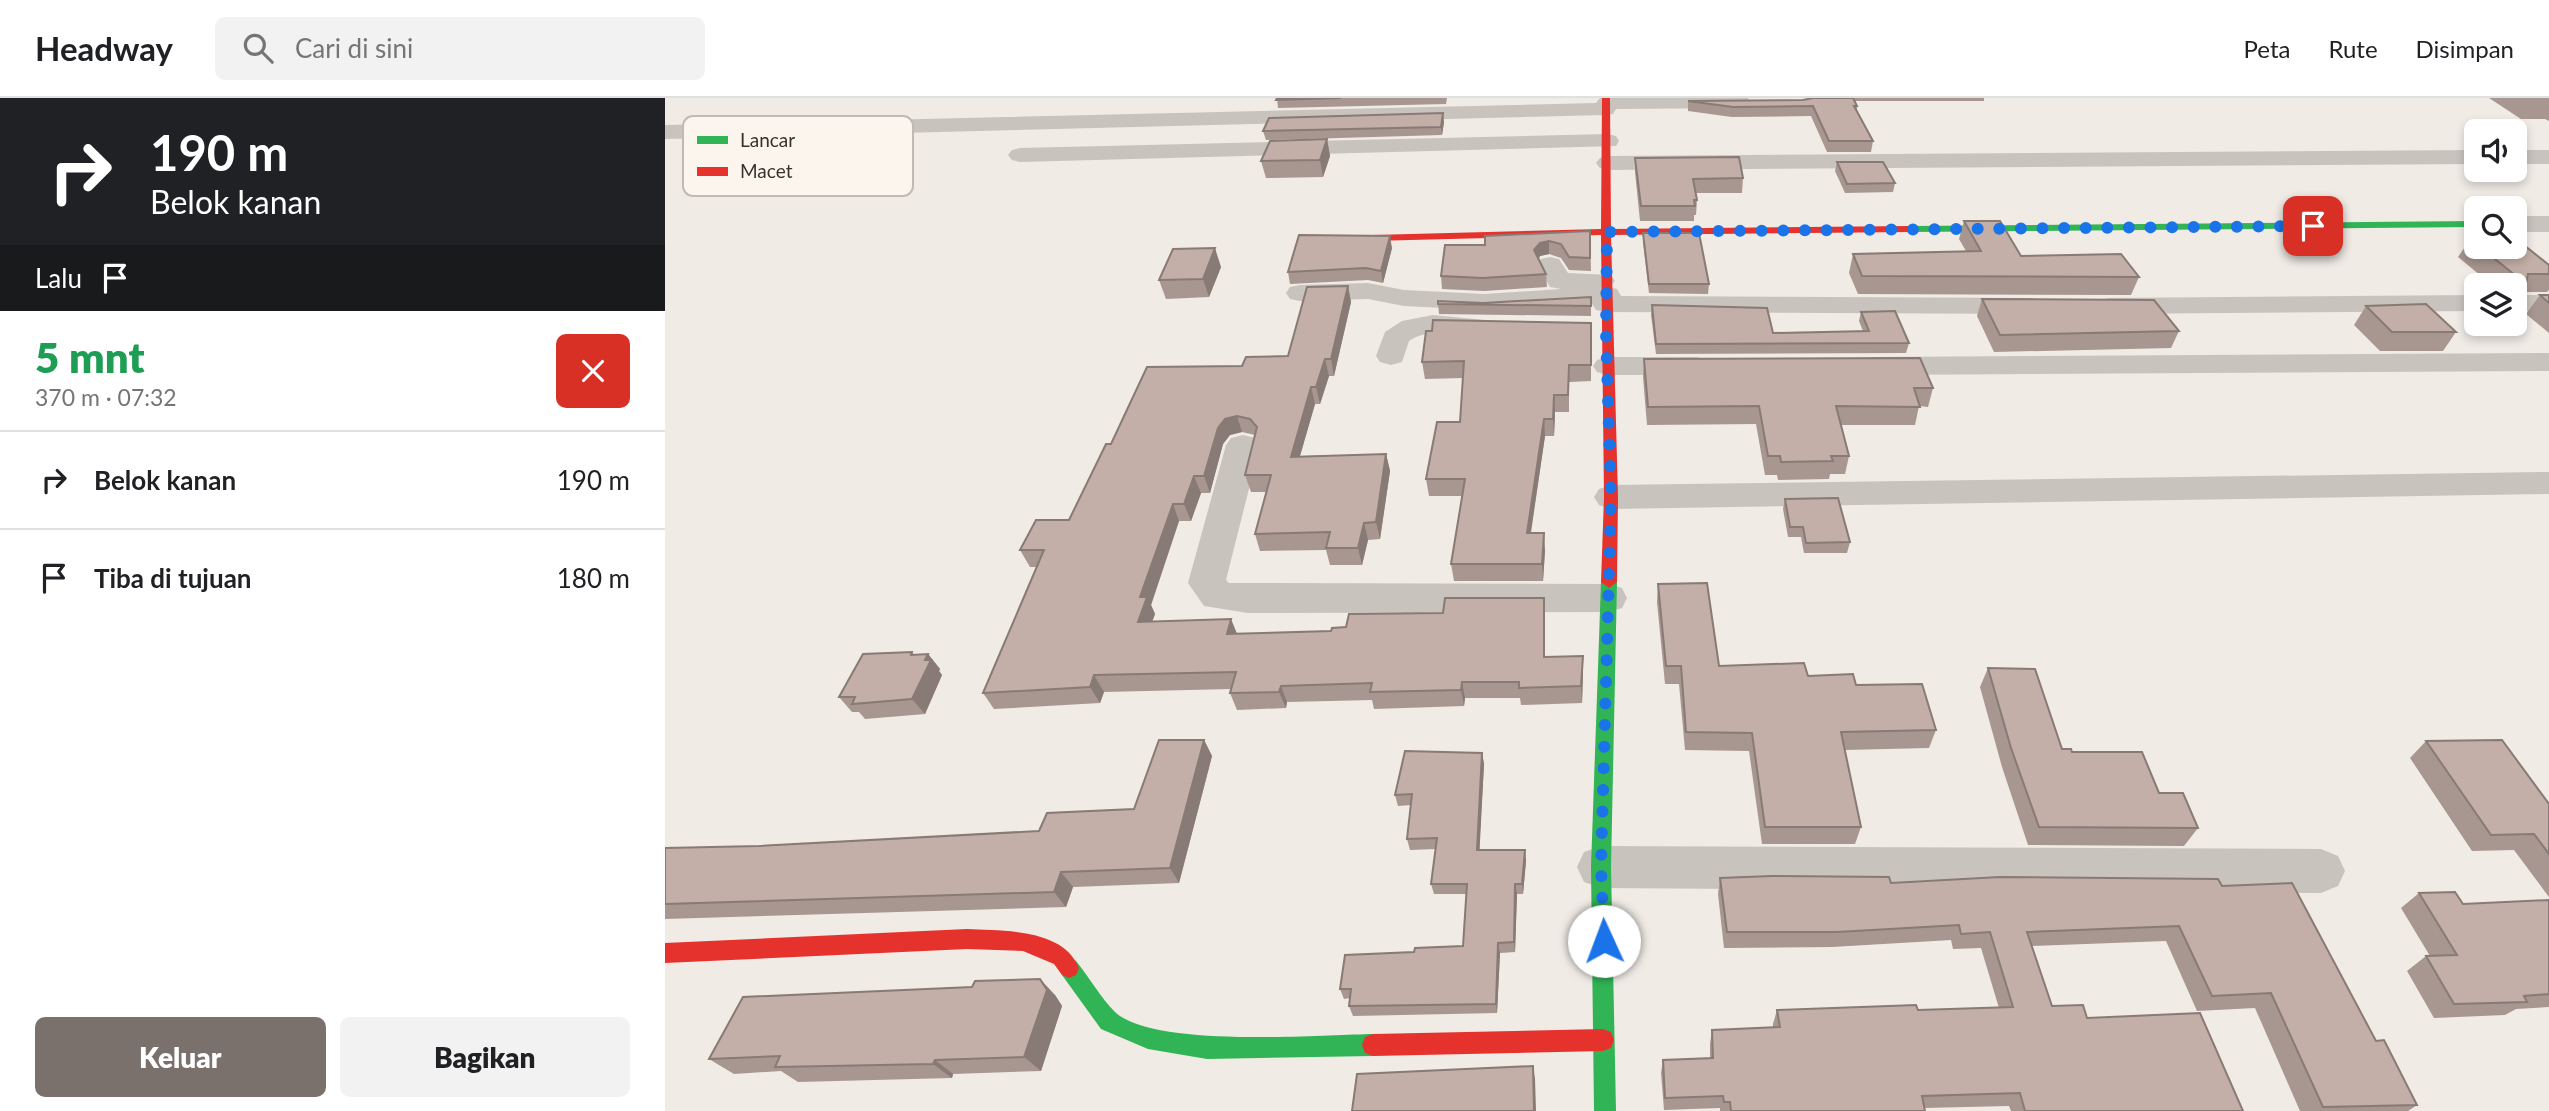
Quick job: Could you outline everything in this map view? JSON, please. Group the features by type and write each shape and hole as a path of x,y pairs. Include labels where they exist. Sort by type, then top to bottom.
{"street":[{"path":"913,124 1606,103 1759,102"},
{"path":"1605,1111 1601,867 1611,497 1606,103"},
{"path":"665,132 683,131"},
{"path":"1020,155 1608,152 2464,157"},
{"path":"2527,157 2549,157"},
{"path":"1373,238 1607,232 2464,224"},
{"path":"2527,224 2549,224"},
{"path":"1300,293 1381,293 1404,298 1484,302 1564,281 1607,302 2075,306 2464,303"},
{"path":"1574,327 1607,302"},
{"path":"2527,303 2549,303"},
{"path":"1391,356 1395,338 1411,328 1425,325 1517,327"},
{"path":"1844,366 2549,362"},
{"path":"1608,366 1720,366"},
{"path":"1243,445 1207,583 1218,596 1248,599 1608,598"},
{"path":"1611,497 2549,483"},
{"path":"1601,867 2321,871"},
{"path":"665,953 967,939 1024,941 1061,957 1109,1021 1148,1038 1207,1048 1603,1040"}],"building":[{"path":"1277,98 1341,98 1276,100"},
{"path":"1853,98 1857,106 1854,106 1873,141 1829,141 1813,106 1733,107 1688,101 1803,100"},
{"path":"1443,113 1441,127 1263,131 1269,118"},
{"path":"1327,139 1320,160 1261,161 1270,141"},
{"path":"1739,157 1743,178 1693,179 1697,200 1694,200 1695,206 1641,206 1635,158"},
{"path":"1837,162 1883,162 1895,183 1847,184"},
{"path":"1964,221 2000,221 2021,256 2121,254 2139,277 1862,276 1853,254 1981,251"},
{"path":"1590,231 1590,258 1569,257 1561,244 1549,241 1540,243 1534,250 1546,274 1483,278 1441,276 1445,245 1485,245 1485,236"},
{"path":"1643,233 1699,233 1709,284 1649,284"},
{"path":"1299,235 1390,236 1381,271 1366,268 1288,272"},
{"path":"1215,248 1203,279 1159,280 1173,249"},
{"path":"2527,248 2549,265 2549,274 2528,274 2527,279 2527,273 2512,273 2495,259 2527,259"},
{"path":"1348,286 1331,359 1325,359 1316,387 1311,387 1291,457 1386,454 1376,522 1364,523 1358,548 1326,548 1330,532 1255,534 1271,475 1245,475 1257,427 1250,419 1237,416 1225,419 1218,428 1204,476 1194,476 1184,504 1173,504 1140,597 1147,597 1138,622 1231,619 1227,634 1331,631 1332,628 1346,627 1349,614 1443,613 1445,598 1544,598 1544,657 1583,656 1581,686 1519,688 1519,682 1462,682 1461,690 1370,692 1372,683 1281,686 1279,692 1230,693 1236,672 1094,675 1090,687 983,693 1044,550 1020,550 1036,520 1069,520 1106,444 1111,444 1147,367 1242,366 1246,357 1288,356 1307,287"},
{"path":"2540,295 2549,295 2549,303"},
{"path":"1591,297 1591,306 1438,304 1438,301 1483,303"},
{"path":"1982,299 2154,300 2179,331 2000,335"},
{"path":"2426,304 2456,332 2392,332 2366,306"},
{"path":"1652,305 1767,308 1773,333 1869,331 1861,312 1895,311 1909,343 1656,344"},
{"path":"1433,320 1591,323 1591,365 1569,365 1568,395 1554,395 1553,419 1544,419 1527,533 1544,533 1542,564 1451,564 1465,479 1426,479 1437,422 1460,422 1464,361 1422,362 1426,331 1432,331"},
{"path":"1920,358 1933,388 1914,388 1920,407 1836,406 1849,456 1831,456 1833,461 1781,462 1780,456 1768,456 1759,406 1648,407 1644,359"},
{"path":"1838,498 1850,542 1806,543 1803,527 1790,527 1785,499"},
{"path":"1707,583 1719,666 1804,663 1808,676 1853,674 1856,685 1922,684 1936,730 1841,732 1861,827 1765,827 1752,733 1686,732 1681,666 1666,666 1658,584"},
{"path":"912,652 911,655 928,654 925,660 931,660 912,699 852,704 855,697 839,697 863,654"},
{"path":"1988,668 2035,669 2062,749 2071,749 2072,752 2142,752 2159,793 2183,793 2198,828 2039,827 2011,748"},
{"path":"1159,740 1204,740 1170,868 1061,872 1054,892 665,904 665,848 759,846 1039,831 1047,813 1134,809"},
{"path":"2502,740 2549,804 2549,854 2534,834 2491,835 2426,741"},
{"path":"1405,751 1482,753 1477,850 1525,850 1522,884 1515,884 1514,942 1498,943 1496,1004 1349,1006 1351,989 1340,989 1345,955 1414,952 1415,948 1463,946 1467,884 1431,884 1437,838 1407,839 1412,794 1395,795"},
{"path":"1889,877 1891,883 2000,877 2218,879 2222,886 2292,883 2376,1041 2384,1040 2417,1105 2323,1107 2271,993 2212,996 2179,926 2027,932 2052,1006 2083,1005 2087,1018 2200,1013 2243,1111 2025,1111 2020,1093 1922,1096 1925,1111 1731,1111 1730,1102 1724,1102 1723,1096 1665,1098 1663,1060 1713,1058 1712,1030 1780,1027 1777,1010 1916,1005 1918,1010 2013,1007 1990,932 1961,934 1959,925 1837,932 1727,932 1720,878"},
{"path":"2455,892 2463,904 2549,900 2549,994 2524,996 2527,1002 2454,1004 2426,956 2457,955 2419,893"},
{"path":"1040,979 1047,990 1024,1057 935,1060 933,1064 775,1067 780,1056 709,1059 743,997 972,987 975,981"},
{"path":"1533,1066 1534,1111 1352,1111 1357,1074"}],"traffic: fast":[{"path":"1912,229 2464,224"},
{"path":"1605,1111 1601,867 1609,582"},
{"path":"1069,968 1109,1021 1148,1038 1207,1048 1373,1045"}],"traffic: jam":[{"path":"1606,98 1606,333 1611,497 1609,582"},
{"path":"1372,238 1912,229"},
{"path":"665,953 967,939 1024,941 1061,957 1069,968"},
{"path":"1373,1045 1603,1040"}],"route":[{"path":"1604,941 1601,867 1611,497 1606,333 1607,232 2313,226"}]}
